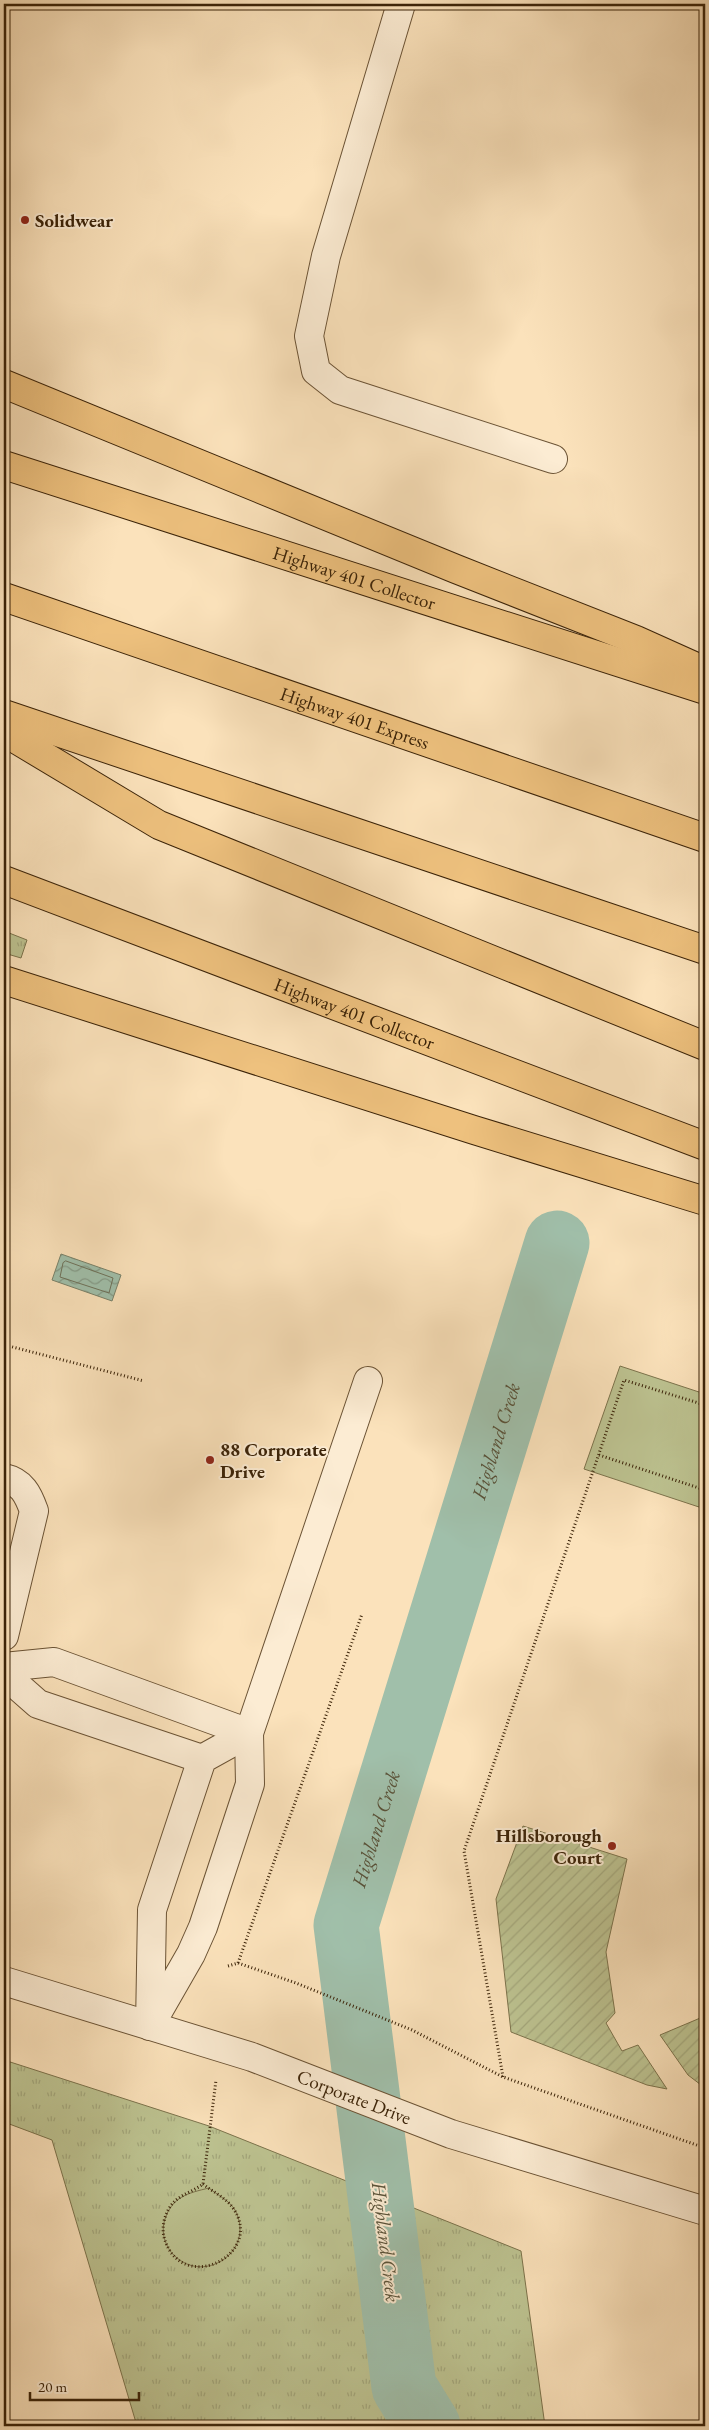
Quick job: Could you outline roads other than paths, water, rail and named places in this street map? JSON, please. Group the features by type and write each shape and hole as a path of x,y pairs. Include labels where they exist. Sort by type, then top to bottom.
{"highway":[{"path":"4,384 456,569 636,640 705,671"},
{"name":"Highway 401 Collector","path":"4,465 705,690"},
{"name":"Highway 401 Express","path":"4,597 705,838"},
{"path":"4,714 705,950"},
{"path":"4,732 159,826 705,1046"},
{"name":"Highway 401 Collector","path":"4,880 705,1146"},
{"path":"4,980 474,1130 705,1200"}],"street":[{"path":"401,4 326,256 309,336 316,371 340,390 553,459"},
{"path":"150,2026 191,1954 203,1927 250,1784 250,1734 368,1381"},
{"path":"4,1478 15,1481 28,1494 34,1511 4,1636"},
{"path":"4,1667 54,1662 250,1734"},
{"path":"4,1674 38,1704 202,1759"},
{"path":"150,2026 152,1910 202,1759 250,1734"},
{"name":"Corporate Drive","path":"4,1981 266,2062 451,2134 705,2211"}],"water":[{"path":"61,1254 121,1275 112,1301 52,1280"}],"waterway":[{"name":"Highland Creek","path":"428,2426 404,2387 346,1925 557,1243"}],"place":[{"name":"Solidwear","path":"25,220"},
{"name":"88 Corporate Drive","path":"210,1460"},
{"name":"Hillsborough Court","path":"612,1846"}]}
